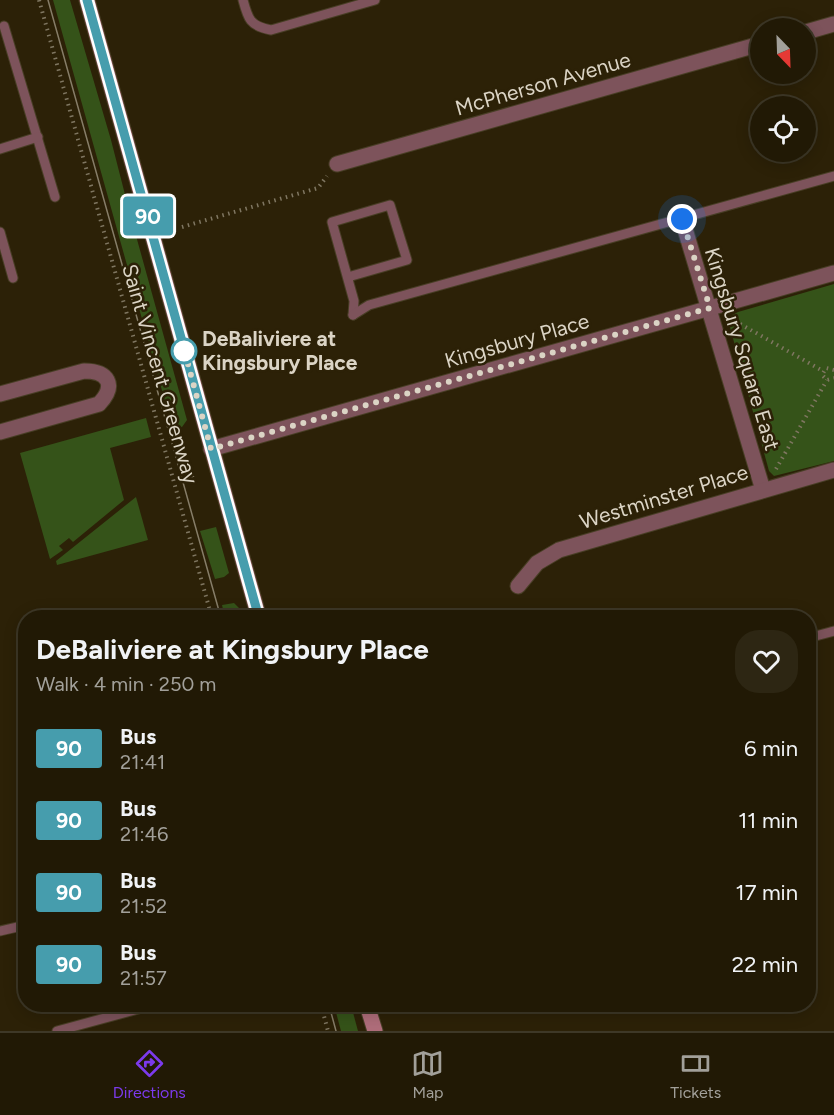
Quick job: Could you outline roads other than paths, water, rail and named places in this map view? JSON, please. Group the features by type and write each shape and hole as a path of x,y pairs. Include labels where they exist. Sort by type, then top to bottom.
{"main road":[{"path":"87,0 256,610"},
{"path":"369,1012 375,1031"}],"street":[{"path":"816,29 834,24"},
{"name":"McPherson Avenue","path":"337,164 750,47"},
{"name":"Kingsbury Square East","path":"682,219 763,490"},
{"name":"Kingsbury Place","path":"211,449 834,273"},
{"path":"0,394 84,371 96,371 104,375 108,382 108,390 99,404 0,432"},
{"name":"Westminster Place","path":"518,586 537,563 560,550 834,470"}],"lane":[{"path":"243,0 248,18 258,28 271,30 375,0"},
{"path":"4,26 55,197"},
{"path":"0,149 38,137"},
{"path":"348,277 407,260 390,206 332,222 354,301 353,315 369,305 834,176"},
{"path":"0,232 14,278"},
{"path":"816,636 834,631"},
{"path":"0,931 18,927"},
{"path":"57,1031 125,1012"}],"tram line":[{"path":"48,0 219,610"},
{"path":"331,1012 336,1031"}],"place":[{"name":"DeBaliviere at Kingsbury Place","path":"184,351"}]}
